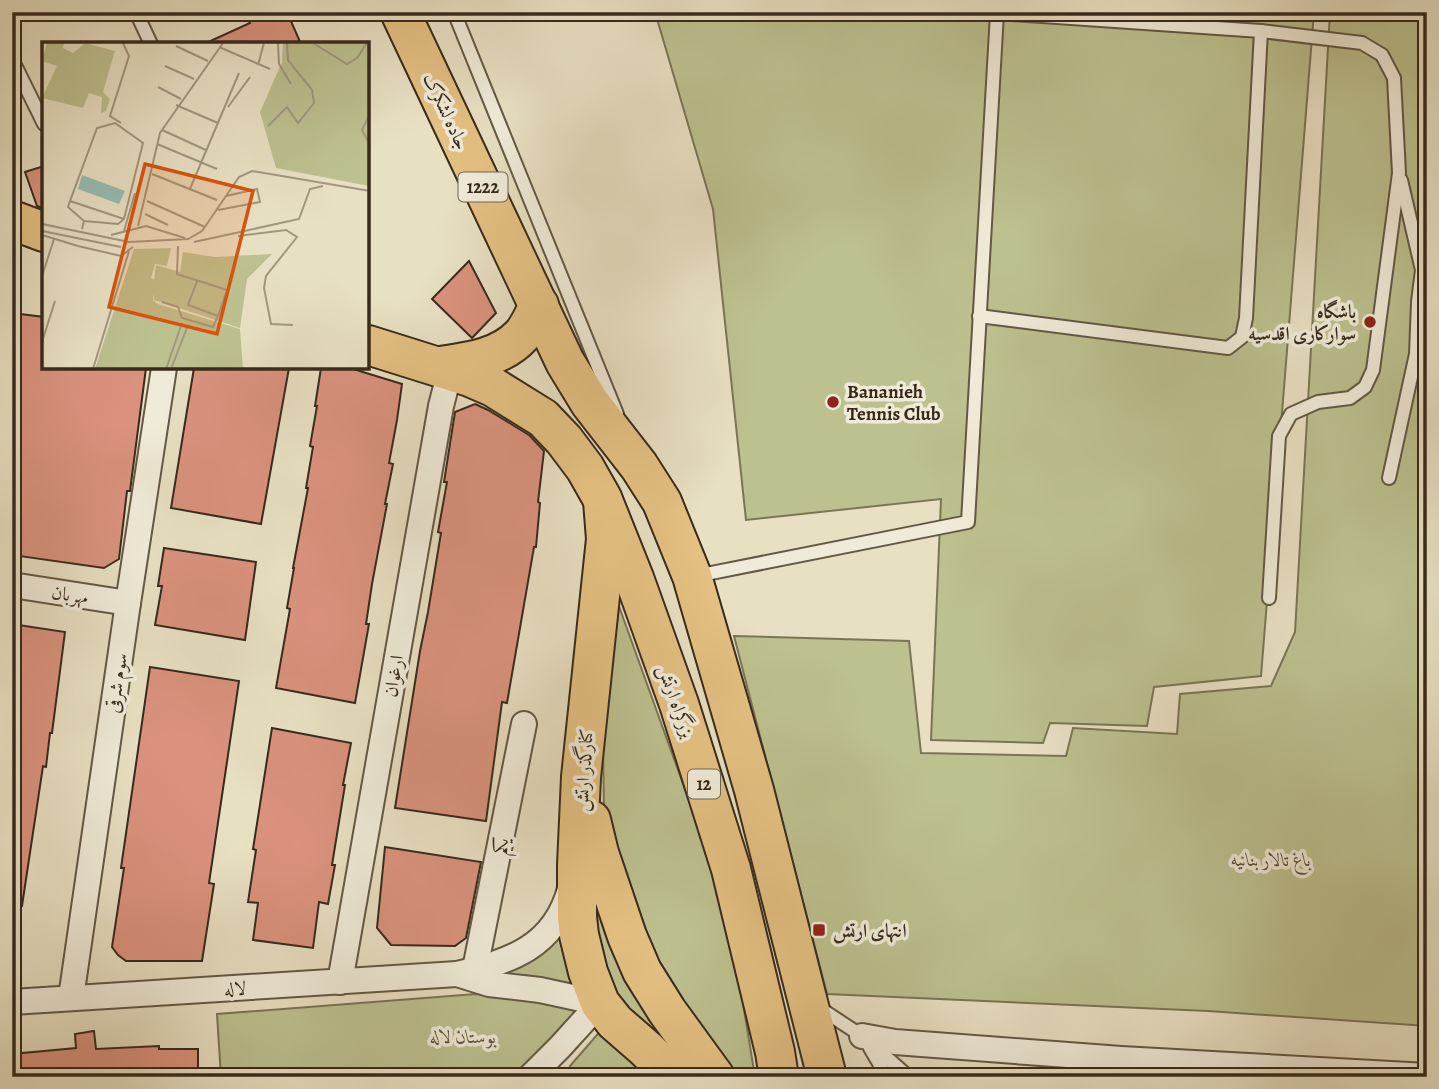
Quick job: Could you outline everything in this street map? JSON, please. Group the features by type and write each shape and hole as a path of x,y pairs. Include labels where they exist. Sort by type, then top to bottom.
{"main road":[{"name":"جاده لشکرک","path":"400,12 565,362 590,403 639,466"},
{"path":"12,220 42,231"},
{"path":"369,345 442,369 502,351 523,334 539,305"},
{"name":"کنارگذر ارتش","path":"442,369 493,387 542,418 564,440 585,468 602,498 606,539 581,777 577,865 579,934 588,972 600,1003 615,1022 674,1077"},
{"path":"602,498 639,466"},
{"name":"12","path":"639,466 663,502 692,576 754,790 827,1077"},
{"name":"بزرگراه ارتش","path":"602,498 679,704 731,869 779,1077"},
{"path":"581,777 598,853 642,971 715,1077"}],"street":[{"name":"سوم شرقی","path":"71,998 164,369"},
{"name":"ارغوان","path":"340,982 441,406 442,369"},
{"name":"مهربان","path":"12,585 128,603"},
{"name":"یکم","path":"466,972 524,723"},
{"name":"لاله","path":"12,1002 466,972 508,959 541,940 556,923 566,905 577,865"},
{"name":"لاله","path":"466,972 489,984 540,989 600,1003"},
{"path":"530,1077 600,1003"},
{"path":"862,1035 895,1042 1121,1059 1427,1076"}],"lane":[{"path":"136,12 150,42"},
{"path":"454,12 639,466"},
{"path":"692,576 968,522 997,13 1261,31 1362,43 1382,55 1394,78 1399,173 1422,270 1422,355 1389,478"},
{"path":"979,316 1228,348 1242,337 1261,31"},
{"path":"12,59 42,120"},
{"path":"1269,598 1279,436 1291,414 1318,402 1350,398 1365,387 1373,370 1399,173"},
{"path":"808,1001 862,1035 909,1077"},
{"path":"862,1035 887,1077"}],"green space":[{"path":"655,12 1314,12 1261,676 1154,687 1147,726 1050,723 1043,743 931,740 941,499 746,520 713,209"},
{"name":"باغ تالار بنانیه","path":"1330,12 1427,12 1427,1026 1208,1011 827,994 734,636 909,641 921,753 1066,756 1073,728 1177,734 1180,694 1271,686 1295,632"},
{"path":"612,587 713,867 741,991 755,1077 732,1077 671,985 647,941 604,810 603,748"},
{"path":"592,879 696,1077 622,1005 592,942"},
{"path":"566,923 583,991 529,976 483,973"},
{"name":"بوستان لاله","path":"476,994 542,999 555,1002 576,1013 520,1077 221,1077 217,1014"},
{"path":"603,1028 659,1077 572,1077 570,1066"}],"building":[{"path":"245,12 287,12 300,42 208,42 250,23"},
{"path":"42,167 42,208 37,206 25,172"},
{"path":"469,261 496,313 472,338 432,299"},
{"path":"12,313 42,317 42,369 146,369 119,559 104,568 12,555"},
{"path":"194,369 289,369 261,524 171,508"},
{"path":"321,369 353,369 402,384 389,463 393,464 355,703 276,688 290,609 287,608 293,568 308,488"},
{"path":"475,404 529,435 544,451 536,547 507,703 502,702 486,821 395,808 441,533 438,532 455,412"},
{"path":"164,548 256,562 245,640 155,625 162,586 158,586"},
{"path":"12,624 65,632 52,733 46,767 43,766 22,906 12,906"},
{"path":"150,667 239,681 209,883 214,884 202,961 126,961 112,947"},
{"path":"272,728 351,743 328,904 319,902 313,948 253,940 258,903 248,902 256,850 253,849"},
{"path":"385,847 481,862 466,938 455,946 391,945 377,928"},
{"path":"94,1031 96,1049 159,1046 159,1049 198,1049 198,1077 12,1077 12,1054 76,1048 75,1034"}],"place":[{"name":"باشگاه سوارکاری اقدسیه","path":"1370,322"},
{"name":"Bananieh Tennis Club","path":"833,402"},
{"name":"انتهای ارتش","path":"819,930"}]}
